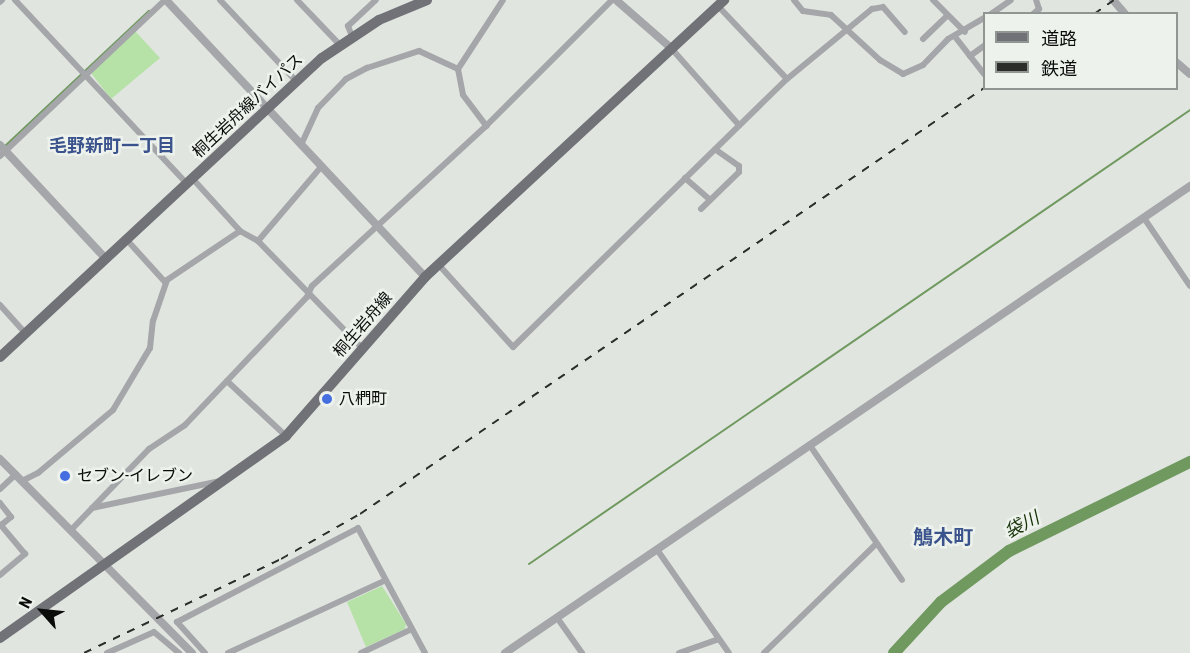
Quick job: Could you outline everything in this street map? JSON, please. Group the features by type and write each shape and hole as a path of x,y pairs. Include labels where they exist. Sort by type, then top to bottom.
{"main road":[{"name":"桐生岩舟線バイパス","path":"0,357 266,108 339,45 352,36 428,0"},
{"name":"桐生岩舟線","path":"0,638 286,436 438,264 554,161 670,48 721,3"}],"street":[{"path":"15,0 189,180 240,231 258,241 363,349"},
{"path":"105,258 2,150 165,0 425,277"},
{"path":"220,0 296,81"},
{"path":"297,0 339,45"},
{"path":"352,36 348,26 376,0"},
{"path":"486,126 463,95 458,69 503,0"},
{"path":"72,529 149,449 185,425 309,292 486,126 614,0 670,48 739,125"},
{"path":"794,0 803,11 831,15 903,74 923,65 948,39 956,38 983,19"},
{"path":"933,0 965,32"},
{"path":"994,12 1011,0"},
{"path":"1113,0 1123,12"},
{"path":"721,3 787,79"},
{"path":"438,264 513,346 787,79 848,30 878,6 905,32"},
{"path":"923,39 947,16"},
{"path":"956,38 983,73"},
{"path":"970,56 983,47"},
{"path":"301,145 318,108 346,80 367,68 419,51 458,69"},
{"path":"1178,65 1190,74"},
{"path":"701,209 739,172 739,166 715,149"},
{"path":"258,241 321,167"},
{"path":"685,178 710,200"},
{"path":"505,653 811,447 1190,186"},
{"path":"1144,218 1190,286"},
{"path":"0,489 19,478 38,473 113,410 150,348 165,282 240,231"},
{"path":"126,239 165,282"},
{"path":"0,305 25,333"},
{"path":"227,381 286,436"},
{"path":"811,447 875,545 902,580"},
{"path":"0,459 107,563 192,653"},
{"path":"92,508 194,484 224,481"},
{"path":"0,503 11,517 1,526 25,554 0,575"},
{"path":"205,653 177,622 358,528 384,581 425,653"},
{"path":"764,653 875,545"},
{"path":"658,551 729,653"},
{"path":"228,653 384,581"},
{"path":"558,619 582,653"},
{"path":"361,653 412,629"},
{"path":"107,653 154,632 179,653"},
{"path":"679,653 719,639"}],"green space":[{"path":"135,31 160,58 111,99 91,73"},
{"path":"382,586 406,624 405,629 366,647 347,602"}],"waterway":[{"path":"4,147 149,11"},
{"path":"529,564 1190,110"},
{"name":"袋川","path":"894,653 941,602 1009,551 1190,462"}],"railway":[{"path":"1097,12 1114,0"},
{"path":"84,653 281,559 360,514 983,89"}],"place":[{"name":"八椚町","path":"327,399"},
{"name":"セブン-イレブン","path":"65,476"}],"district":[{"name":"毛野新町一丁目","path":"112,146"},
{"name":"鵤木町","path":"943,537"}]}
